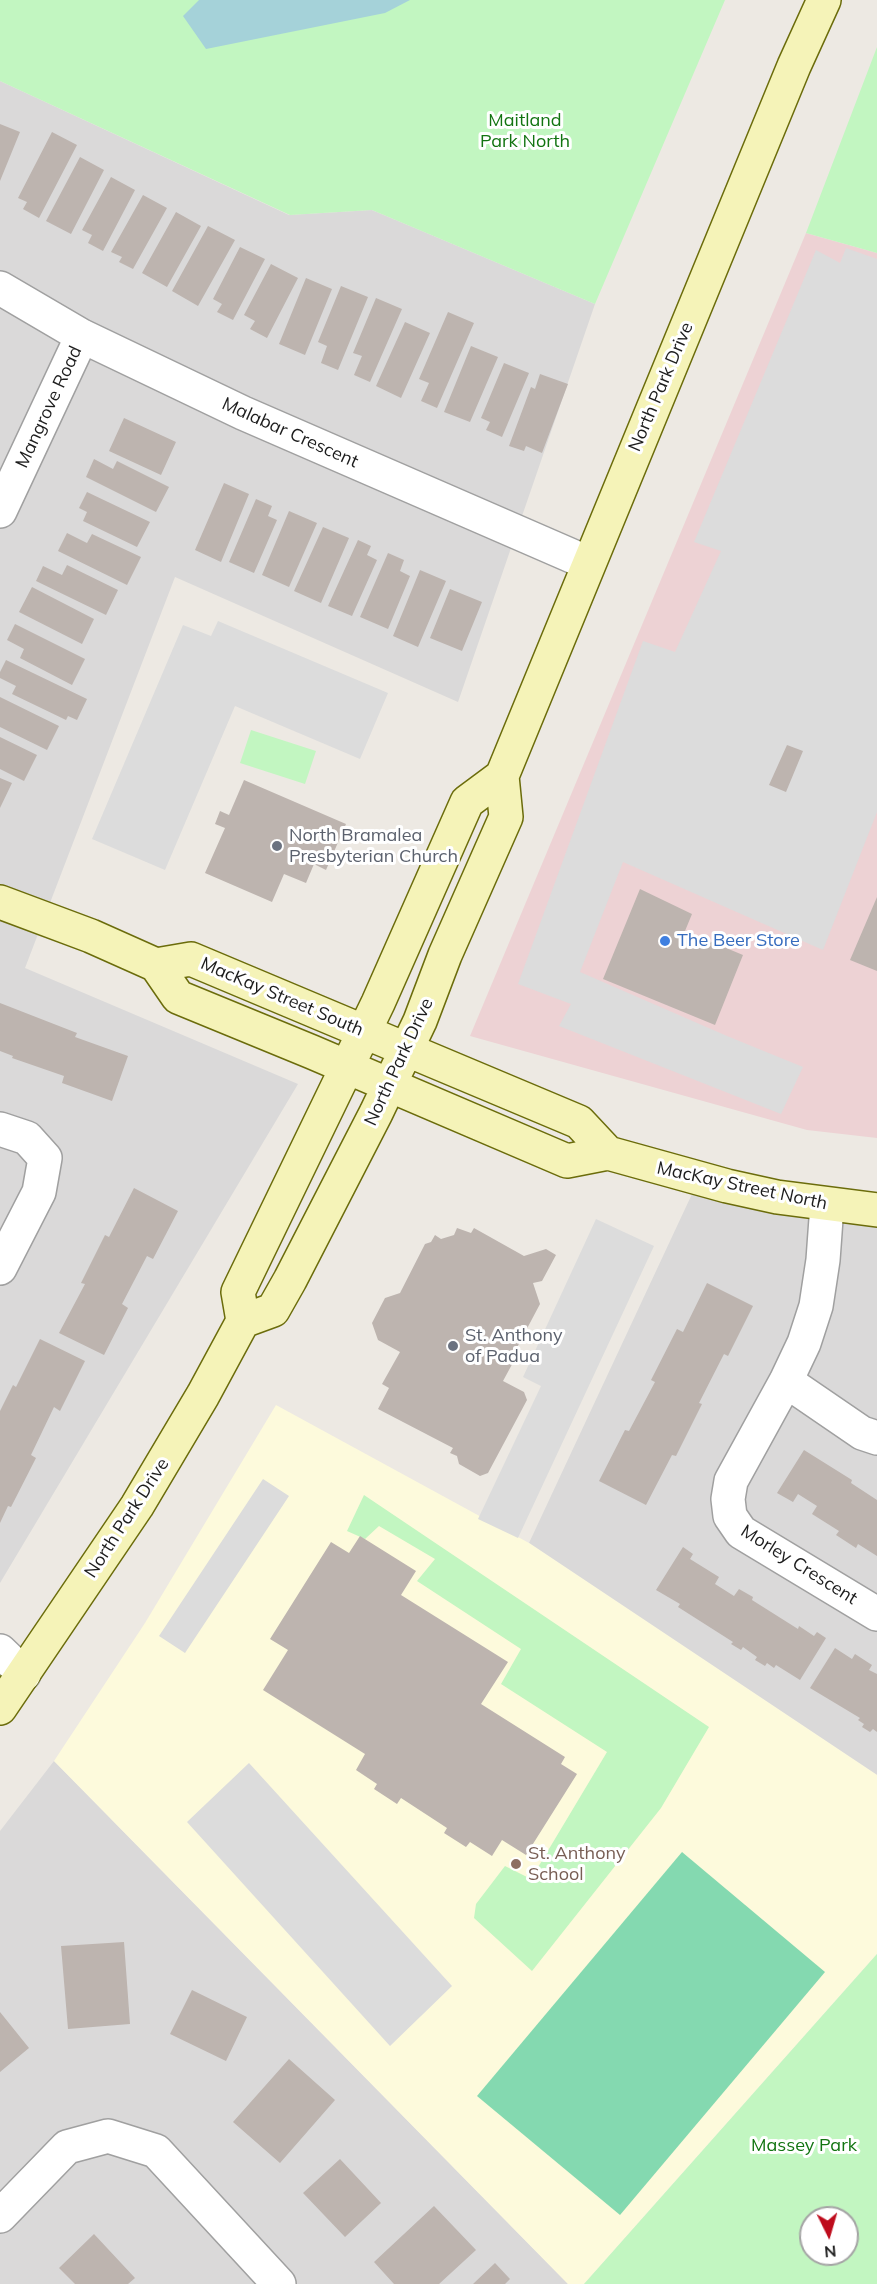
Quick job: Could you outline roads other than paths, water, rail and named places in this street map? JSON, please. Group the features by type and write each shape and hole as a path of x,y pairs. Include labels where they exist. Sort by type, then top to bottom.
{"main road":[{"name":"North Park Drive","path":"0,1708 137,1506 203,1395 243,1321 273,1310 389,1086 506,818 502,776 794,66 824,0"},
{"path":"243,1321 238,1292 364,1032 467,802 502,776"},
{"path":"0,902 91,936 156,966 178,997 389,1086"},
{"name":"MacKay Street South","path":"156,966 191,959 406,1049"},
{"path":"406,1049 579,1122 608,1153"},
{"name":"MacKay Street North","path":"389,1086 567,1161 608,1153 727,1186 827,1205 877,1210"}],"street":[{"name":"Malabar Crescent","path":"0,288 82,336 243,413 588,563"},
{"name":"Mangrove Road","path":"0,511 82,336"},
{"path":"0,1129 27,1138 45,1158 39,1192 0,1268"},
{"name":"Morley Crescent","path":"827,1205 823,1260 816,1306 804,1343 786,1381 731,1481 728,1499 730,1516 741,1532 877,1614"},
{"path":"786,1381 862,1433 877,1438"},
{"path":"0,1651 24,1674"},
{"path":"0,2216 67,2147 108,2136 156,2151 279,2284"}],"water":[{"path":"199,0 410,0 385,13 206,49 183,16"}],"place":[{"name":"North Bramalea Presbyterian Church","path":"277,846"},
{"name":"The Beer Store","path":"665,941"},
{"name":"St. Anthony of Padua","path":"453,1346"},
{"name":"St. Anthony School","path":"516,1864"}],"park label":[{"name":"Maitland Park North","path":"525,131"},
{"name":"Massey Park","path":"804,2146"}]}
